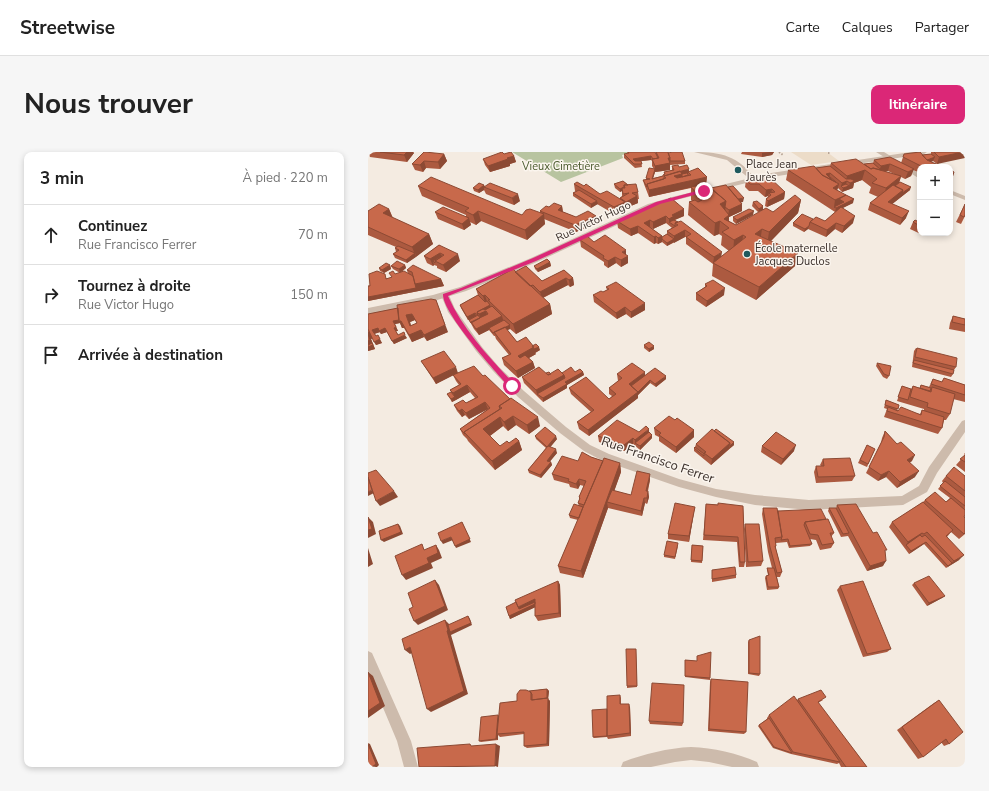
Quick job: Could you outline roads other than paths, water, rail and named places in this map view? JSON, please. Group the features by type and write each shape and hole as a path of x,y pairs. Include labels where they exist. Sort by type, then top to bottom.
{"street":[{"path":"697,152 729,158 753,179 924,152"},
{"path":"879,152 917,175"},
{"name":"Rue Victor Hugo","path":"368,311 445,295 469,287 534,260 658,203 753,179"},
{"path":"953,193 965,198"},
{"name":"Rue Francisco Ferrer","path":"445,295 451,310 479,349 496,369 517,390 563,430 587,448 604,457 679,483 716,493 767,501 809,505 903,500 922,489 933,470 965,424"},
{"path":"368,657 404,741 411,767"},
{"path":"628,767 682,754 712,756 752,767"}],"place":[{"name":"Place Jean Jaurès","path":"738,170"},
{"name":"École maternelle Jacques Duclos","path":"747,254"}],"park label":[{"name":"Vieux Cimetière","path":"561,166"}]}
